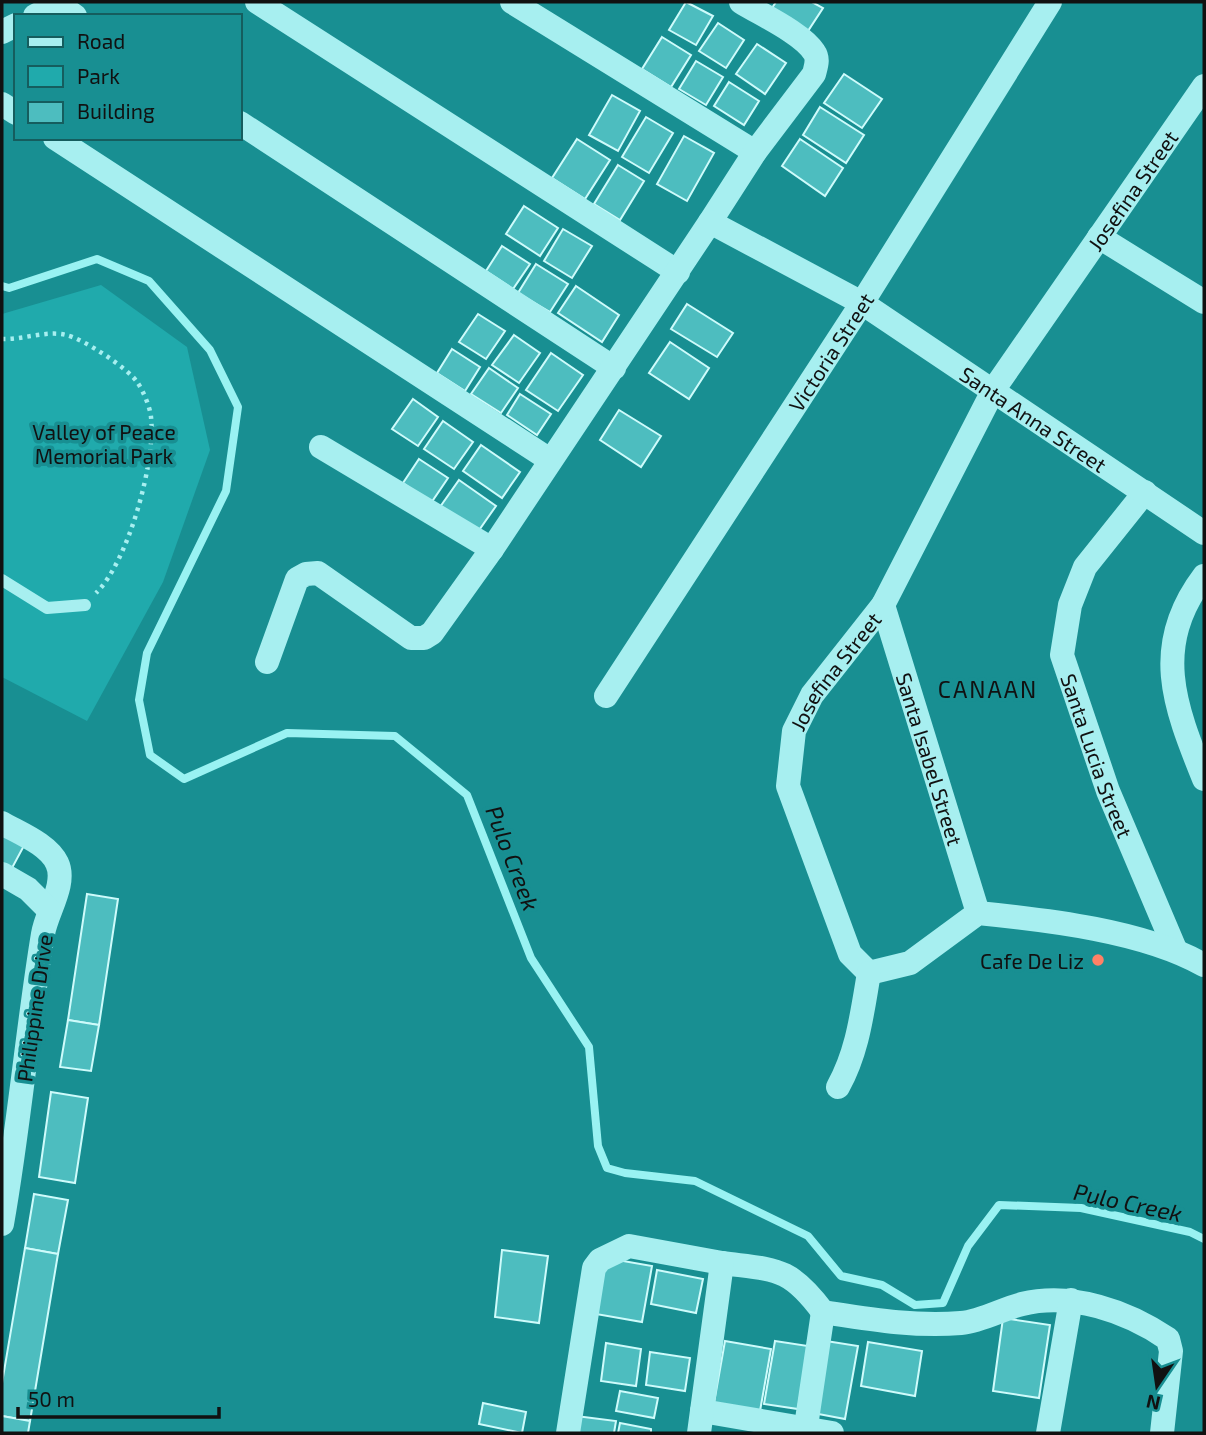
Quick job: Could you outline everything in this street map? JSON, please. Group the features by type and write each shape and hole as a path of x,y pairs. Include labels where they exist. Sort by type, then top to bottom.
{"street":[{"path":"257,2 678,272"},
{"path":"512,2 755,152"},
{"path":"267,662 297,579 306,574 318,573 411,638 424,638 432,633 614,368 755,152 814,74 817,62 814,52 791,33 741,2"},
{"name":"Victoria Street","path":"606,696 862,303 1050,2"},
{"path":"42,14 65,7"},
{"name":"Josefina Street","path":"869,973 850,954 788,786 794,731 812,695 883,605 994,389 1204,86"},
{"path":"242,124 614,368"},
{"path":"58,140 550,460"},
{"name":"Santa Anna Street","path":"710,222 862,303 994,389 1204,533"},
{"path":"1099,237 1204,302"},
{"path":"321,447 492,549"},
{"name":"Santa Lucia Street","path":"1145,492 1085,568 1070,605 1062,655 1108,791 1175,949"},
{"path":"1204,576 1186,600 1173,639 1172,671 1172,682 1191,747 1204,779"},
{"name":"Santa Isabel Street","path":"883,605 978,913"},
{"name":"Philippine Drive","path":"2,823 42,846 57,863 60,880 43,932 10,1127 2,1224"},
{"path":"2,874 28,889 49,910"},
{"path":"838,1087 850,1065 858,1038 869,973 910,963 978,913 1064,924 1175,949 1204,965"},
{"path":"568,1433 592,1280 600,1260 629,1246 782,1271 805,1287 823,1312 805,1431"},
{"path":"722,1263 701,1422 832,1433"},
{"path":"823,1312 890,1323 944,1324 966,1323 1043,1300 1071,1300 1110,1311 1168,1339 1171,1351 1162,1433"},
{"path":"1048,1433 1071,1300"}],"lane":[{"path":"2,580 47,608 85,605"}],"path":[{"path":"2,339 66,334 99,352 137,381 151,415 151,449 133,526 108,582 85,605"}],"green space":[{"name":"Valley of Peace Memorial Park","path":"101,285 187,347 210,450 163,582 87,721 2,677 2,314"}],"building":[{"path":"686,2 713,16 696,45 669,30"},
{"path":"776,2 812,2 823,8 806,34 770,11"},
{"path":"718,23 744,40 726,68 699,51"},
{"path":"662,37 691,55 671,87 642,69"},
{"path":"757,44 786,63 765,94 736,74"},
{"path":"696,61 723,77 706,105 679,89"},
{"path":"844,74 882,99 862,128 824,103"},
{"path":"729,82 759,101 744,125 714,106"},
{"path":"612,95 640,111 618,151 589,135"},
{"path":"820,107 864,135 846,163 803,135"},
{"path":"646,117 673,133 649,173 622,157"},
{"path":"684,136 714,153 687,201 657,184"},
{"path":"577,139 610,160 585,199 552,178"},
{"path":"800,139 843,168 825,196 782,166"},
{"path":"618,165 644,181 620,220 594,204"},
{"path":"524,206 558,228 540,256 506,234"},
{"path":"563,229 592,246 572,278 544,261"},
{"path":"502,246 530,264 513,289 486,271"},
{"path":"536,264 568,284 550,312 518,293"},
{"path":"576,286 619,315 602,342 558,313"},
{"path":"687,304 733,333 717,357 671,329"},
{"path":"478,314 505,331 486,359 459,342"},
{"path":"514,335 540,353 519,383 492,365"},
{"path":"670,342 709,368 689,399 649,373"},
{"path":"452,349 480,367 465,391 437,373"},
{"path":"551,353 583,375 558,411 526,390"},
{"path":"489,368 518,388 501,413 471,394"},
{"path":"520,394 551,414 537,435 507,415"},
{"path":"413,399 438,417 418,446 392,429"},
{"path":"619,410 661,436 641,467 600,440"},
{"path":"443,421 473,442 454,469 424,449"},
{"path":"481,445 520,472 502,498 463,471"},
{"path":"419,459 448,478 431,503 403,483"},
{"path":"459,480 496,506 477,533 440,507"},
{"path":"2,836 27,840 12,868 2,863"},
{"path":"87,894 118,899 99,1025 68,1020"},
{"path":"68,1020 99,1025 91,1071 60,1067"},
{"path":"51,1092 88,1098 75,1183 39,1177"},
{"path":"34,1194 68,1200 58,1254 25,1248"},
{"path":"25,1248 58,1254 30,1421 2,1416 2,1383"},
{"path":"502,1250 548,1256 539,1323 495,1317"},
{"path":"606,1258 652,1266 642,1322 596,1314"},
{"path":"657,1270 703,1279 696,1313 651,1304"},
{"path":"1003,1318 1050,1325 1039,1398 993,1391"},
{"path":"725,1341 771,1349 760,1411 714,1403"},
{"path":"775,1341 808,1346 798,1409 764,1404"},
{"path":"826,1341 858,1346 845,1419 813,1413"},
{"path":"868,1342 922,1351 915,1396 861,1386"},
{"path":"606,1343 641,1349 636,1386 601,1381"},
{"path":"650,1352 690,1358 685,1391 646,1385"},
{"path":"620,1391 658,1398 654,1418 616,1411"},
{"path":"483,1403 526,1412 522,1433 479,1424"},
{"path":"2,1416 30,1421 28,1433 2,1433"},
{"path":"576,1416 616,1421 614,1433 574,1433"},
{"path":"620,1423 651,1429 651,1433 618,1433"}],"waterway":[{"name":"Pulo Creek","path":"2,286 9,288 97,259 149,281 210,350 238,407 226,491 147,653 139,700 150,755 184,779 287,733 395,736 467,795 531,958 589,1047 598,1146 607,1168 625,1173 695,1181 808,1236 841,1276 882,1285 915,1305 943,1303 968,1246 999,1205 1081,1208 1190,1232 1204,1239"}],"place":[{"name":"Cafe De Liz","path":"1098,960"}],"district":[{"name":"CANAAN","path":"988,689"}]}
